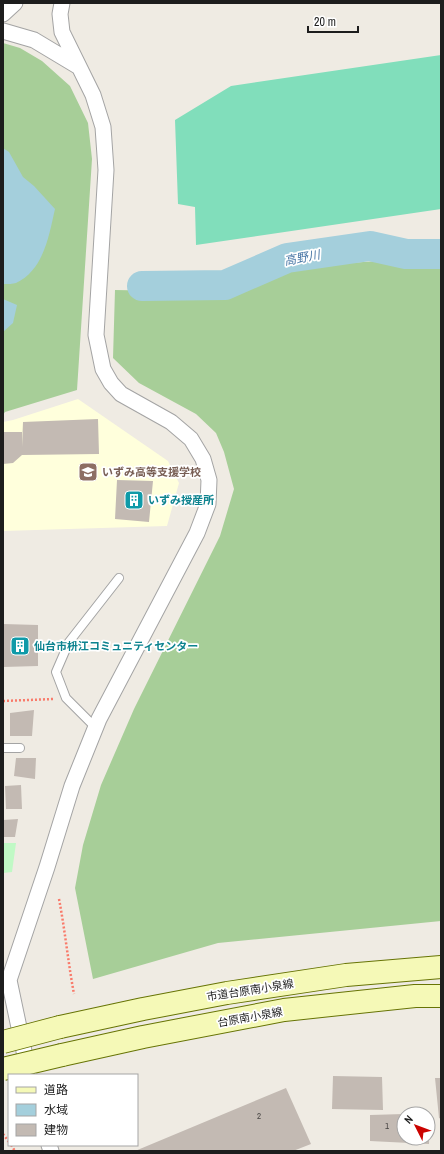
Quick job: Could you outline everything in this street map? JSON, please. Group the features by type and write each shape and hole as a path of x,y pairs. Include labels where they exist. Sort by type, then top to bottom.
{"street":[{"path":"3,14 15,3"},
{"path":"29,1074 6,982 47,867 72,786 96,728 197,533 208,504 209,480 203,459 191,439 171,422 120,394 111,383 103,369 96,335 106,170 103,127 93,95 62,32 60,14 62,3"},
{"path":"3,31 34,40 78,67"},
{"name":"市道台原南小泉線","path":"3,1042 60,1027 228,993 346,975 441,967"},
{"name":"台原南小泉線","path":"3,1070 144,1037 284,1010 415,996 441,996"}],"lane":[{"path":"96,728 66,698 56,672 69,642 119,578"},
{"path":"3,748 20,748"}],"path":[{"path":"3,701 66,698"},
{"path":"59,899 74,994"}],"shaded area":[{"name":"いずみ高等支援学校","path":"78,399 168,461 179,483 167,526 3,531 3,422"}],"green space":[{"path":"3,43 20,48 42,61 70,86 88,123 92,159 77,390 5,412 3,415"},
{"path":"441,55 441,209 196,245 195,207 178,204 175,120 231,86"},
{"path":"407,259 441,259 441,921 218,943 93,979 75,888 83,845 101,785 134,709 220,536 234,489 224,452 216,433 196,414 139,383 113,358 115,290 221,292 290,267"},
{"path":"3,843 16,843 12,872 3,873"}],"water":[{"path":"3,148 9,152 23,177 34,186 55,209 44,251 33,270 16,283 4,284 3,286"},
{"path":"3,299 17,305 13,323 3,332"}],"building":[{"path":"98,419 99,454 22,455 13,463 3,464 3,432 22,432 22,447 23,422"},
{"name":"いずみ授産所","path":"117,480 153,481 149,522 115,519"},
{"name":"仙台市枡江コミュニティセンター","path":"3,624 38,625 38,666 3,667"},
{"path":"34,710 32,736 10,736 10,713"},
{"path":"16,758 36,758 35,779 14,776"},
{"path":"21,785 22,809 6,809 5,786"},
{"path":"18,819 15,837 3,837 3,820"},
{"path":"333,1076 382,1077 383,1110 332,1109"},
{"path":"435,1078 441,1078 441,1119 439,1118"},
{"path":"286,1088 311,1144 293,1151 135,1151"},
{"path":"396,1114 396,1142 370,1141 370,1115"}],"waterway":[{"name":"高野川","path":"142,286 225,285 287,258 370,246 406,254 441,254"}],"place":[{"name":"いずみ高等支援学校","path":"88,472"},
{"name":"いずみ授産所","path":"134,500"},
{"name":"仙台市枡江コミュニティセンター","path":"20,646"}]}
